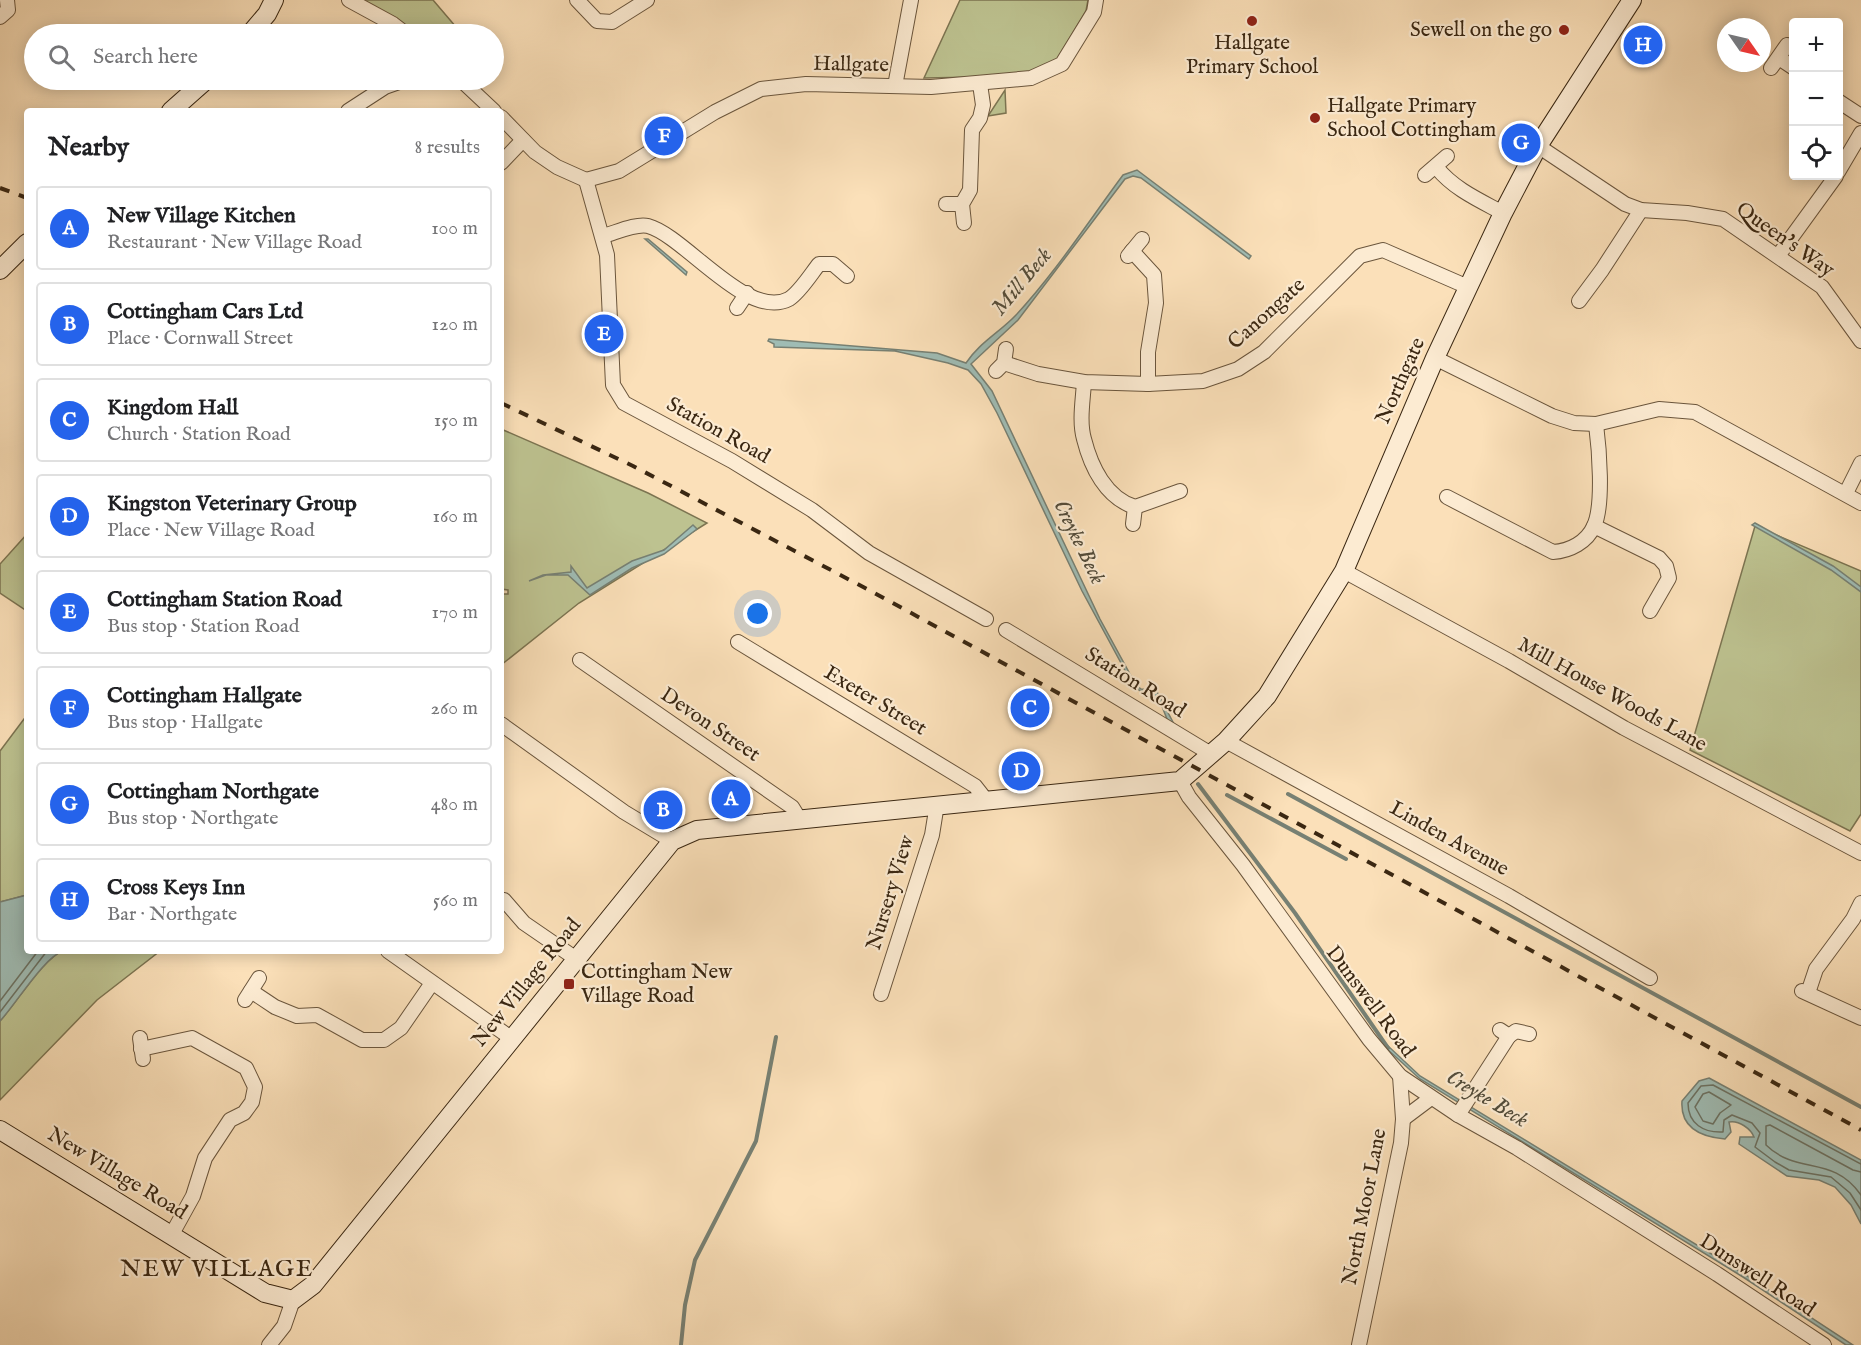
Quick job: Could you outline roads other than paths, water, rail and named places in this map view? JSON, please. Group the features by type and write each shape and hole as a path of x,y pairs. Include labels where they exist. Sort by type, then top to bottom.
{"street":[{"path":"0,17 8,10 7,0"},
{"path":"258,24 274,0"},
{"path":"349,0 393,24"},
{"path":"577,0 597,21 612,22 647,0"},
{"path":"895,86 910,0"},
{"name":"Hallgate","path":"586,180 619,171 715,112 761,89 806,84 895,86 980,84 1031,78 1062,64 1094,12 1096,0"},
{"name":"Northgate","path":"1180,781 1226,741 1267,696 1344,571 1435,358 1503,213 1538,146 1626,2"},
{"path":"1787,45 1775,63 1789,67"},
{"path":"964,223 962,204 970,190 972,130 980,118 983,105 980,84"},
{"path":"174,108 195,90"},
{"path":"352,108 374,90"},
{"path":"472,90 492,108"},
{"path":"1843,103 1861,116"},
{"path":"504,120 523,140 557,167 586,180"},
{"path":"1843,164 1861,133"},
{"path":"504,160 523,140"},
{"name":"Queen's Way","path":"1538,146 1625,204 1641,210 1688,213 1724,219 1822,287 1861,341"},
{"path":"1447,156 1431,171 1468,195 1503,213"},
{"name":"Station Road","path":"586,180 603,236 609,277 613,385 624,403 732,461 812,510 871,554 986,619"},
{"path":"1778,256 1833,180"},
{"path":"946,204 962,204"},
{"path":"1579,301 1641,210"},
{"path":"603,236 645,225 668,234 713,274 762,300 777,303 791,298 819,264 833,264 847,276"},
{"path":"1142,239 1130,254 1154,275 1156,303 1148,352 1148,384"},
{"path":"0,270 24,246"},
{"name":"Canongate","path":"1002,361 1038,374 1084,382 1148,384 1203,381 1238,369 1264,352 1360,256 1383,250 1468,287"},
{"path":"737,308 747,293"},
{"path":"1435,358 1552,416 1574,423 1596,424 1659,409 1695,412 1861,503"},
{"path":"1084,382 1083,438 1101,481 1114,497 1135,507 1181,492"},
{"path":"1453,504 1553,552 1567,551 1582,542 1594,526 1598,509 1599,450 1596,424"},
{"path":"1846,493 1861,463"},
{"path":"1133,524 1135,507"},
{"path":"1594,526 1659,558 1666,566 1669,578 1654,606 1671,607"},
{"name":"Mill House Woods Lane","path":"1344,571 1509,661 1624,728 1861,853"},
{"name":"Station Road","path":"1006,630 1211,754"},
{"name":"Exeter Street","path":"738,642 975,786 986,800"},
{"name":"Devon Street","path":"586,669 792,807 800,820"},
{"path":"504,726 624,812 672,841"},
{"name":"Linden Avenue","path":"1226,741 1500,891 1650,978"},
{"name":"New Village Road","path":"0,1130 265,1293 293,1300 314,1285 575,958 672,841 697,830 1180,781"},
{"name":"Dunswell Road","path":"1180,781 1189,797 1243,865 1382,1057 1400,1076 1431,1098 1462,1108 1517,1148 1717,1274 1824,1345"},
{"name":"Nursery View","path":"881,994 932,835 937,804"},
{"path":"504,900 524,923 575,958"},
{"path":"1861,903 1853,919 1816,969 1805,992 1861,1018"},
{"path":"392,954 511,1038"},
{"path":"259,978 248,996 297,1016 317,1015 362,1040 384,1040 401,1028 432,983"},
{"path":"1462,1108 1504,1033 1516,1031 1529,1034"},
{"path":"141,1049 192,1038 246,1068 255,1087 248,1108 244,1113 230,1120 205,1158 193,1196 172,1234"},
{"name":"North Moor Lane","path":"1359,1345 1383,1239 1403,1119 1400,1076"},
{"path":"1403,1119 1431,1098"},
{"path":"269,1345 284,1326 293,1300"}],"water":[{"path":"1137,170 1251,256 1249,259 1141,178 1133,176 1125,179 1018,320 971,364 992,391 1100,619 1136,685 1141,689 1156,690 1174,724 1169,724 1161,704 1134,687 1082,591 997,413 981,384 968,370 895,351 774,347 774,344 768,341 769,339 937,353 966,363 977,349 1010,321 1031,299 1123,175"},
{"path":"645,239 648,239 687,272 686,275"},
{"path":"1755,523 1833,566 1861,587 1861,592 1831,570 1752,525"},
{"path":"693,525 697,529 664,554 632,568 590,595 568,575 546,575 529,581 543,575 571,572 571,566 587,588 632,561 664,550"},
{"path":"24,896 24,954 57,954 39,971 0,1021 0,902"},
{"path":"1387,1045 1420,1076 1746,1275 1853,1345 1846,1345 1743,1277 1420,1079 1386,1048"},
{"path":"1709,1078 1861,1160 1861,1224 1851,1205 1835,1187 1819,1180 1787,1176 1739,1144 1740,1137 1754,1137 1750,1131 1737,1122 1729,1122 1731,1132 1725,1139 1708,1136 1694,1130 1682,1111 1682,1101 1699,1081"}],"waterway":[{"name":"Creyke Beck","path":"1198,784 1295,913 1388,1048"},
{"path":"1288,794 1861,1107"},
{"path":"1227,795 1346,859"},
{"path":"681,1345 685,1305 695,1260 756,1141 776,1037"}],"railway":[{"path":"0,188 24,197"},
{"path":"504,404 633,466 867,589 1861,1130"}],"place":[{"name":"Hallgate Primary School","path":"1252,21"},
{"name":"Sewell on the go","path":"1564,30"},
{"name":"Cross Keys Inn","path":"1643,45"},
{"name":"Hallgate Primary School Cottingham","path":"1315,118"},
{"name":"Cottingham Hallgate","path":"664,136"},
{"name":"Cottingham Northgate","path":"1521,143"},
{"name":"Cottingham Station Road","path":"604,334"},
{"name":"Kingdom Hall","path":"1030,708"},
{"name":"Kingston Veterinary Group","path":"1021,771"},
{"name":"New Village Kitchen","path":"731,799"},
{"name":"Cottingham Cars Ltd","path":"663,810"},
{"name":"Cottingham New Village Road","path":"569,984"}],"district":[{"name":"NEW VILLAGE","path":"217,1269"}],"water label":[{"name":"Mill Beck","path":"1022,282"}]}
